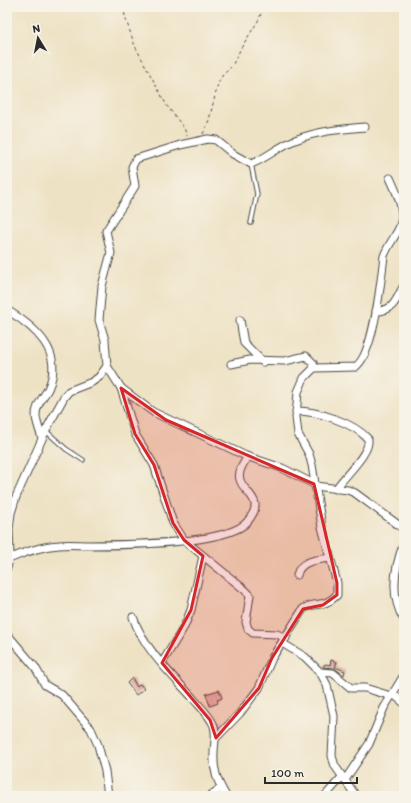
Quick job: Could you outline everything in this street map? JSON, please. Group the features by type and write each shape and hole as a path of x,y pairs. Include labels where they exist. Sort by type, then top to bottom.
{"street":[{"path":"356,796 335,766 332,756 334,716 327,685 320,672 305,657 277,634 253,633 248,629 246,622 250,595 184,540 173,523 154,465 135,434 121,388 107,366 105,340 100,320 102,286 111,253 106,234 107,228 136,186 132,167 136,159 189,142 198,140 216,140 233,154 251,164 294,140 332,130 365,127"},
{"path":"216,738 240,713 259,688 272,658 303,609 306,607 323,605 337,595 337,583 330,558 308,454 298,434 296,410 298,392 304,378 309,371 314,368 346,369 359,365 364,358 372,333 384,256 388,246 402,224 398,198 390,178"},
{"path":"376,311 386,311 391,308 404,286"},
{"path":"7,310 23,320 38,333 52,360 53,370 50,381 37,408 36,417 42,438"},
{"path":"240,320 244,343 263,362"},
{"path":"231,364 250,360 263,362 292,360 306,356 313,363 314,368"},
{"path":"7,568 9,559 8,529 11,513 16,497 42,438 64,397 69,391 92,382 99,377 107,366"},
{"path":"121,388 140,404 166,420 248,457 282,468 315,485 355,493 404,528"},
{"path":"296,410 313,411 338,421 363,434 368,439 368,446 362,456 336,489"},
{"path":"9,559 25,552 59,545 123,545 184,540 227,534 238,530 252,516 255,503 238,477 238,471 248,457"},
{"path":"404,543 398,558 395,597 404,620"},
{"path":"162,663 184,627 191,610 203,556"},
{"path":"297,575 298,570 304,564 330,558"},
{"path":"133,617 144,642 210,720 216,738 214,769 216,778 226,796"},
{"path":"7,634 35,667 45,685 62,695 91,730 98,745 105,771 108,796"},
{"path":"320,672 333,673 351,688 365,688 392,695 404,703"},
{"path":"326,796 344,778 369,744 384,708 404,675"},
{"path":"210,796 221,788"}],"lane":[{"path":"251,164 257,194 251,223"},
{"path":"46,430 66,449 83,460"}],"path":[{"path":"124,7 125,17 135,46 167,106 184,128 189,142"},
{"path":"198,140 205,131 215,92 222,76 232,66 241,48 258,21 264,7"}],"highlighted area":[{"path":"121,388 166,420 314,484 337,583 337,595 323,605 303,609 272,658 259,688 216,738 210,720 162,663 191,610 203,556 184,540 173,523 154,465 135,434"}],"building":[{"path":"331,660 337,662 335,667 345,671 344,675 334,668 323,667 325,664 330,665"},
{"path":"132,678 137,687 140,684 144,689 136,695 127,683"},
{"path":"219,690 222,698 217,700 218,703 210,706 206,694"}]}
